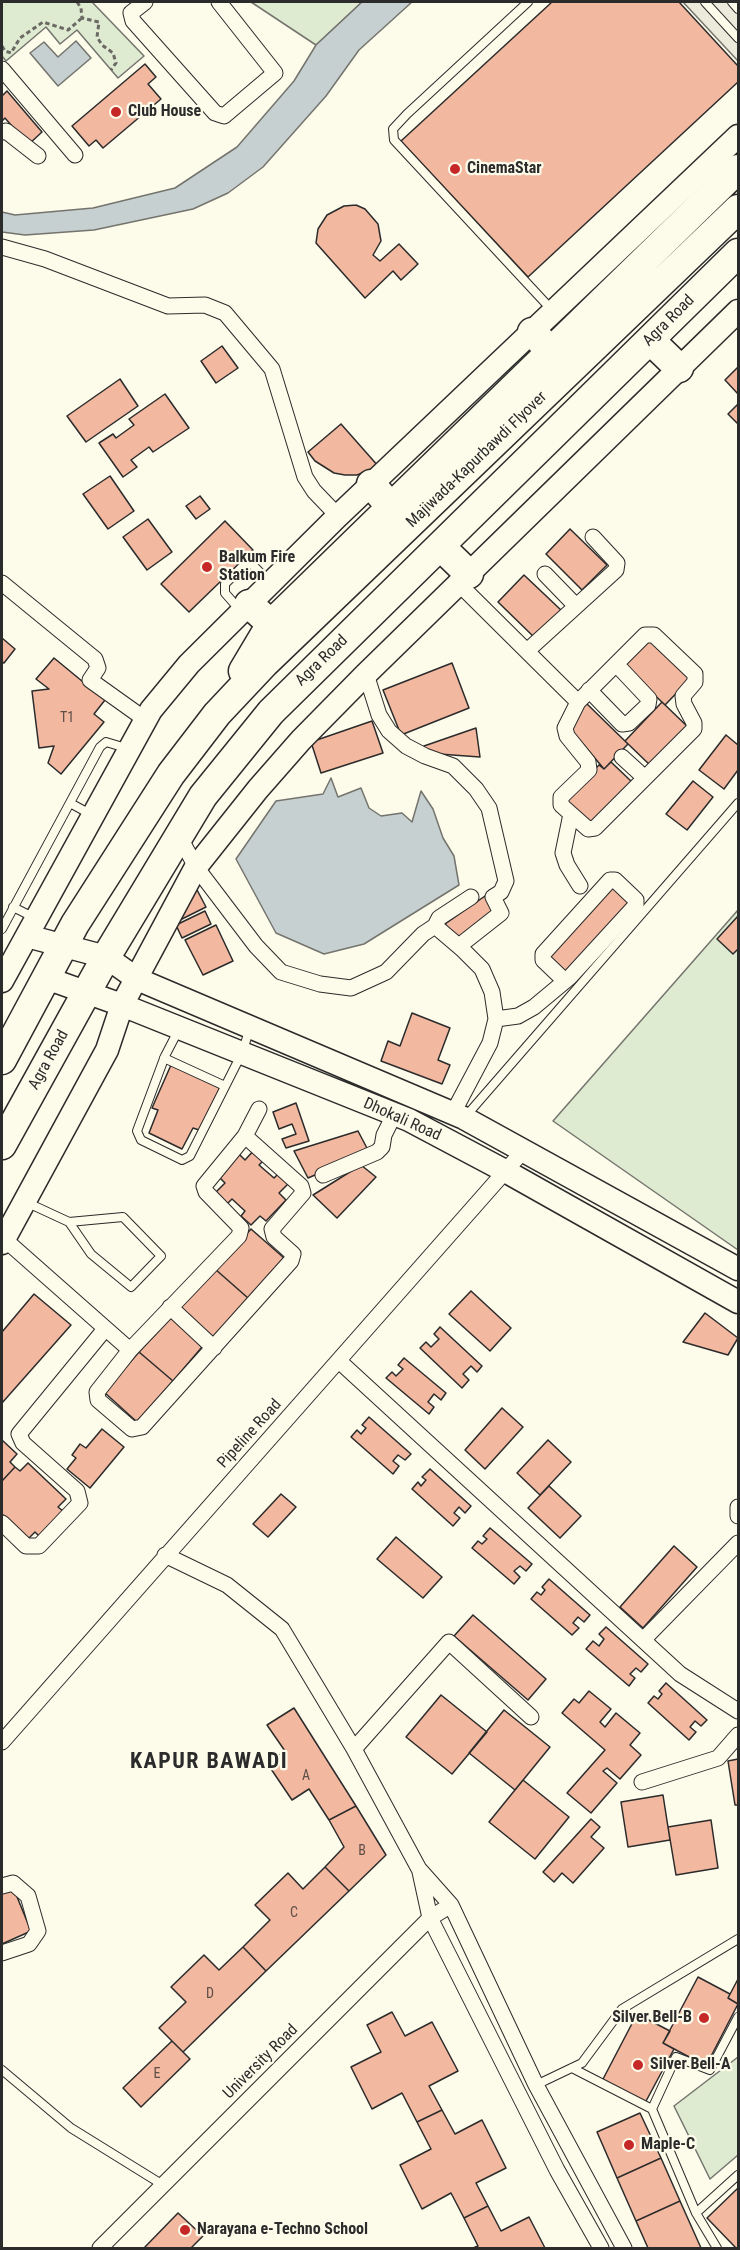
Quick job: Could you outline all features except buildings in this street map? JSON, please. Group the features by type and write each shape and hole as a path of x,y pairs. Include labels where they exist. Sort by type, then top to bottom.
{"highway":[{"path":"2,1060 62,947 171,774 218,714 272,624 391,507 542,341 738,169"},
{"name":"Majiwada-Kapurbawdi Flyover","path":"218,714 265,663 738,209"},
{"name":"Agra Road","path":"2,1145 106,957 203,796 271,712 738,253"},
{"path":"650,340 679,368"},
{"path":"372,484 391,507"},
{"path":"440,546 464,579"},
{"path":"245,608 272,624"}],"street":[{"path":"145,2 131,13 133,21 215,113 224,116 275,73 219,2"},
{"path":"4,78 75,155"},
{"path":"2,132 6,131 38,156"},
{"path":"2,980 146,720 189,664 372,484 542,341 553,311 738,136"},
{"path":"2,247 45,259 168,306 205,305 225,313 272,369 305,477 314,491 338,516"},
{"path":"130,1350 2,1239 107,1050 122,1005 196,867 286,756 738,310"},
{"path":"526,651 616,570 617,563 593,537"},
{"path":"545,574 576,606"},
{"path":"464,579 526,651 578,702"},
{"path":"2,583 96,659 98,668 83,676 146,720"},
{"path":"645,635 654,635 695,674 695,682 683,696 684,704 694,723 694,729 595,828 588,829 561,806 561,797 589,770 588,762 567,736 565,728 578,702 589,690 645,635"},
{"path":"589,690 622,724 629,723 648,705 649,699 616,664"},
{"path":"366,675 379,715 389,731 406,746 453,766 476,789 489,808 506,881 501,892 493,897 501,913 459,946"},
{"path":"622,757 645,778"},
{"path":"571,814 564,853 567,865 580,886"},
{"path":"179,836 196,867 256,946 282,972 320,984 351,988 386,972 423,934 435,926 439,918 471,897"},
{"path":"496,1019 518,1016 534,1007 565,981 636,905 636,900 615,880 610,880 543,954 543,960 565,981"},
{"path":"435,926 482,969 492,992 496,1019 490,1043 459,1116"},
{"name":"Dhokali Road","path":"32,927 62,947 106,957 137,979 249,1029 459,1116 525,1150 738,1269"},
{"name":"Dhokali Road","path":"46,978 122,1005 394,1115 507,1172 738,1302"},
{"path":"357,1100 370,1078"},
{"path":"245,1136 301,1186 303,1193 272,1229 274,1237 293,1254 291,1261 142,1427 132,1429 98,1400 97,1392 130,1350 239,1236 241,1228 206,1192 204,1186 245,1136 259,1109"},
{"path":"323,1175 377,1152 382,1147 384,1135 394,1115"},
{"name":"Pipeline Road","path":"2,1742 525,1150"},
{"path":"170,1307 214,1348"},
{"path":"2,1523 26,1546 39,1546 80,1503 77,1491 23,1443 19,1434 105,1329"},
{"path":"339,1361 680,1674 738,1712"},
{"path":"738,1507 738,1516"},
{"path":"643,1640 738,1543"},
{"path":"165,1555 227,1585 282,1629 354,1749 419,1869 451,1905 536,2085 624,2248"},
{"path":"354,1749 449,1642 531,1717"},
{"path":"642,1782 718,1758 738,1735"},
{"path":"419,1869 430,1918 558,2170 601,2248"},
{"path":"2,1886 13,1883 28,1896 38,1931 29,1944 2,1953"},
{"name":"University Road","path":"100,2248 430,1918 451,1905"}],"lane":[{"path":"528,2 393,129 394,140 553,311"},
{"path":"705,2 738,38"},
{"path":"732,2 738,9"},
{"path":"245,608 225,593 225,584 242,567 252,564 270,583"},
{"path":"2,929 100,747 106,742 130,750"},
{"path":"70,803 93,816"},
{"path":"459,1116 738,803"},
{"path":"13,907 32,927"},
{"path":"179,1029 164,1058 137,1131 141,1140 182,1160 190,1156 242,1053 249,1029"},
{"path":"164,1058 225,1086"},
{"path":"24,1201 69,1222 123,1217 161,1256 131,1287 91,1254 69,1222"},
{"path":"536,2085 582,2063 622,2009 738,1939"},
{"path":"652,2109 676,2057 710,2070 738,2017"},
{"path":"572,2068 652,2109 696,2213 717,2248"},
{"path":"2,2070 70,2128 164,2185"},
{"path":"696,2213 738,2175"}],"path":[{"path":"77,2 81,8 82,18"},
{"path":"2,46 5,51 11,53 20,38 43,22 68,30 82,18"},
{"path":"82,18 99,22 97,37 102,45 113,53 116,63 111,70"}],"green space":[{"path":"2,2 92,2 144,56 118,78 77,30 60,44 46,27 6,61 2,56"},
{"path":"251,2 362,2 316,45"},
{"path":"738,910 738,1250 553,1121"},
{"path":"738,2057 738,2155 710,2179 674,2106"}],"shaded area":[{"path":"362,2 412,2 359,50 326,96 263,167 228,193 193,209 94,230 25,235 2,232 2,212 15,215 93,208 175,188 237,147 294,81 316,45"},
{"path":"683,2 738,2 738,61"},
{"path":"76,41 91,58 58,86 30,53 44,42 58,57"},
{"path":"331,778 338,797 361,788 369,808 381,816 402,813 412,822 421,791 433,809 443,838 454,856 459,885 364,944 324,954 276,933 236,859 276,801 323,794"}],"place":[{"name":"Club House","path":"116,112"},
{"name":"CinemaStar","path":"455,169"},
{"name":"Balkum Fire Station","path":"207,567"},
{"name":"Silver Bell-B","path":"704,2018"},
{"name":"Silver Bell-A","path":"638,2065"},
{"name":"Maple-C","path":"629,2145"},
{"name":"Narayana e-Techno School","path":"185,2230"}],"district":[{"name":"KAPUR BAWADI","path":"209,1762"}]}
